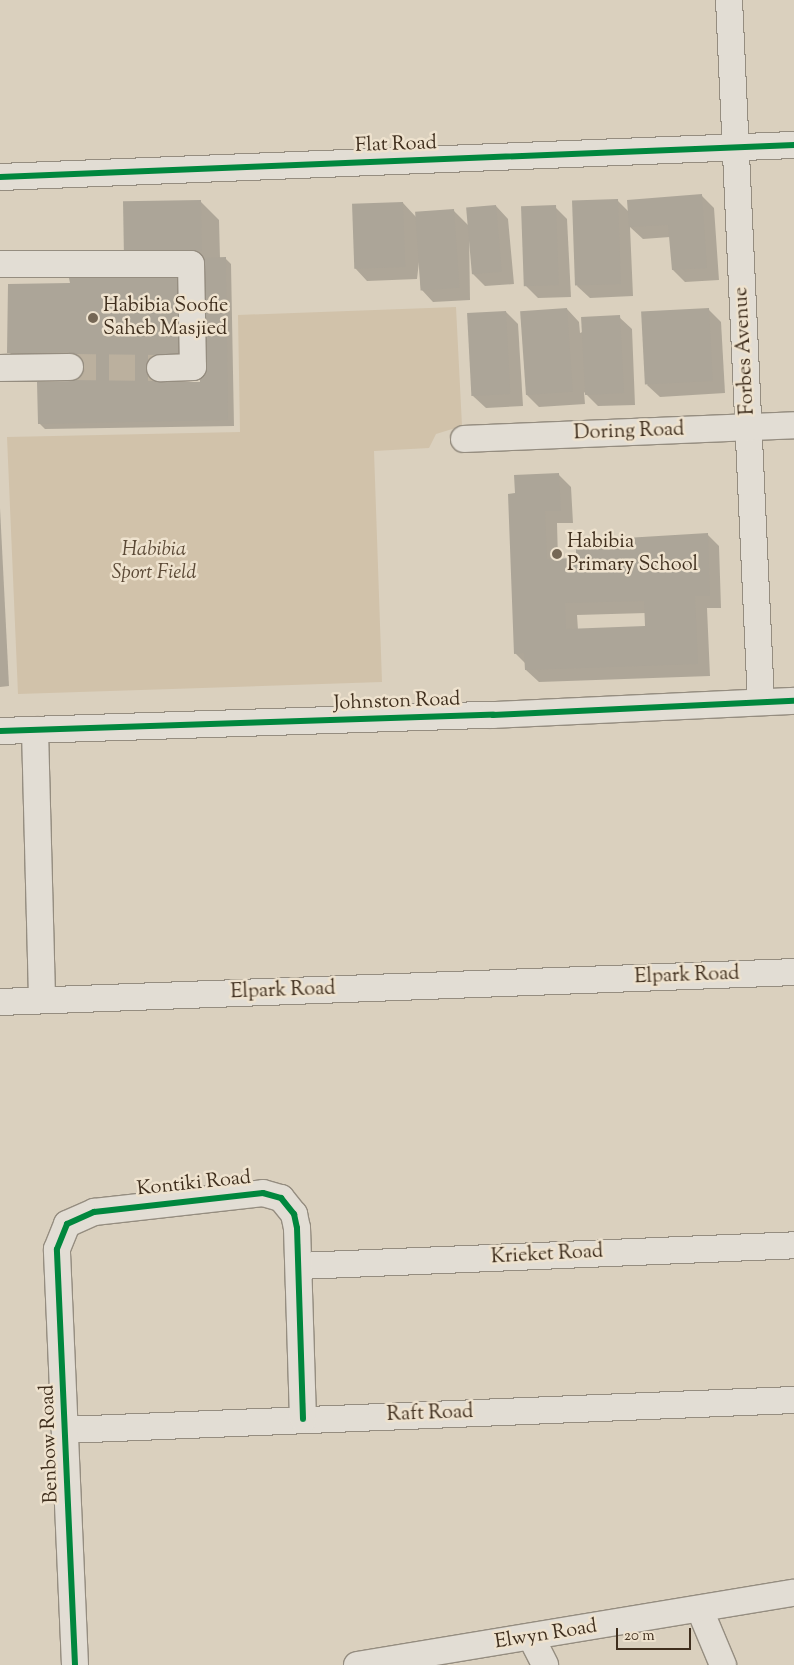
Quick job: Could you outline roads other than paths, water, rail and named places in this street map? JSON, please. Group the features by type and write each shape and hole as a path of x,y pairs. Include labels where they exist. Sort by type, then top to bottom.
{"street":[{"name":"Forbes Avenue","path":"729,0 761,702"},
{"name":"Flat Road","path":"0,177 794,145"},
{"path":"0,264 191,264 193,367 160,368"},
{"path":"0,368 70,367"},
{"name":"Doring Road","path":"464,438 794,425"},
{"name":"Johnston Road","path":"0,731 494,715 794,701"},
{"path":"35,730 42,1000"},
{"name":"Elpark Road","path":"0,1002 794,972"},
{"name":"Kontiki Road","path":"67,1224 94,1212 273,1194 294,1214 300,1266 303,1419"},
{"name":"Benbow Road","path":"67,1224 57,1248 66,1430 74,1665"},
{"name":"Krieket Road","path":"300,1266 794,1244"},
{"name":"Raft Road","path":"66,1430 794,1400"},
{"name":"Elwyn Road","path":"358,1665 389,1663 794,1593"},
{"path":"700,1610 723,1665"},
{"path":"531,1637 545,1665"}],"tunnel":[{"path":"70,367 160,368"}],"place":[{"name":"Habibia Soofie Saheb Masjied","path":"93,318"},
{"name":"Habibia Primary School","path":"557,554"}],"park label":[{"name":"Habibia Sport Field","path":"154,562"}]}
